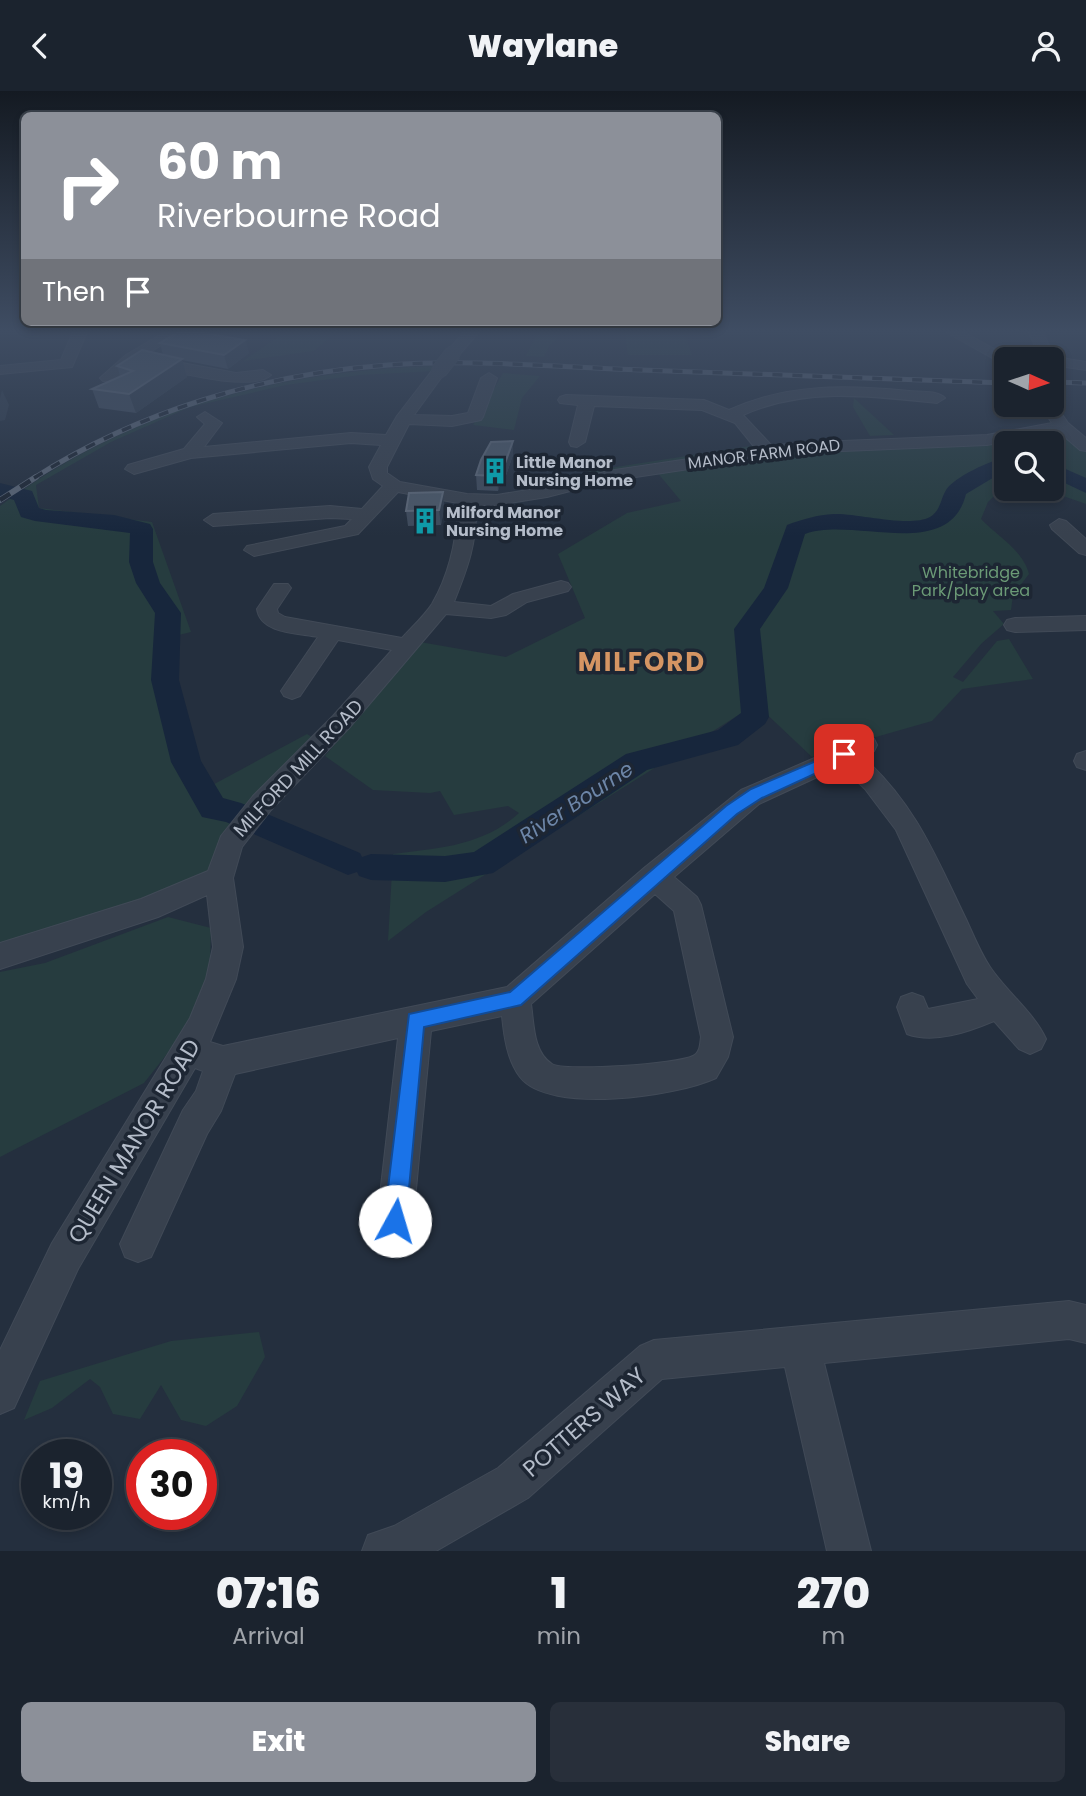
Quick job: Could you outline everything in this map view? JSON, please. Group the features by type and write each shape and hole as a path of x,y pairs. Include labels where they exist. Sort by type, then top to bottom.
{"street":[{"path":"254,550 351,530 374,502 395,486 379,475 378,467 403,419 417,400"},
{"path":"403,419 452,421 475,417 481,400"},
{"path":"569,400 704,405 733,414 748,426 768,452"},
{"path":"733,414 747,406 770,400"},
{"path":"577,442 587,401"},
{"path":"1056,417 1062,426 1086,446"},
{"path":"190,453 210,419 235,419"},
{"name":"MANOR FARM ROAD","path":"395,486 467,499 497,500 547,492 608,475 768,452 835,445 987,440 1062,426"},
{"path":"134,469 190,453 351,437 391,440"},
{"name":"MILFORD MILL ROAD","path":"219,878 230,842 262,803 341,722 441,607 461,559 467,533 467,499"},
{"path":"213,520 330,512 366,515"},
{"path":"1059,525 1086,549"},
{"path":"441,607 491,612 527,590 561,587"},
{"path":"269,595 268,616 279,623 409,646"},
{"path":"1015,625 1086,623"},
{"path":"290,684 331,634"},
{"path":"138,1244 195,1122 209,1100 206,1057 416,1021 514,999 654,876 750,797 854,750 945,879 969,959 999,1004 1030,1039"},
{"path":"514,999 523,1054 541,1078 553,1083 571,1084 687,1073 706,1066 714,1052 717,1037 687,905 654,876"},
{"path":"0,956 148,909 219,878"},
{"name":"QUEEN MANOR ROAD","path":"0,1394 65,1256 206,1057 228,947 219,878"},
{"path":"912,1007 918,1024 965,1020 999,1004"},
{"path":"395,1221 416,1021"},
{"name":"POTTERS WAY","path":"384,1551 403,1545 513,1483 654,1360 1069,1321 1086,1324"},
{"path":"800,1347 849,1551"}],"green space":[{"path":"487,400 521,400 514,430 473,425"},
{"path":"854,400 856,400 894,435 870,436 853,407"},
{"path":"186,409 111,442 36,485 39,508 152,522 191,632 158,640 161,708 194,795 307,734 315,739 216,849 218,857 205,873 181,888 0,948 0,506 50,472 101,444"},
{"path":"1064,435 1086,452 1086,504 1064,496"},
{"name":"Whitebridge Park/play area","path":"994,444 994,496 988,502 981,519 1015,551 1026,565 1029,574 1013,595 1011,610 993,611 1004,624 982,643 953,677 963,682 997,641 1009,639 1033,679 962,689 932,721 869,739 858,737 812,757 756,704 426,912 388,941 393,854 460,844 491,832 519,813 508,806 454,815 440,791 430,793 373,790 325,756 420,642 506,657 585,618 558,554 627,513 681,501 656,471 838,449"},
{"path":"757,445 748,451 640,465 581,477 584,472"},
{"path":"168,917 211,928 210,965 201,996 186,1030 144,1083 0,1157 0,972 45,963"},
{"path":"259,1332 265,1357 237,1406 206,1426 181,1420 161,1385 140,1419 113,1414 100,1387 90,1379 52,1408 24,1420 40,1381 171,1341"}],"building":[{"path":"513,441 503,469 499,469 497,476 476,475 491,442"},
{"path":"443,492 439,510 406,511 409,493"}],"waterway":[{"name":"River Bourne","path":"371,867 445,869 481,864 637,762 728,738 755,717 747,629 776,588 795,530 814,523 835,521 902,527 937,522 950,509 956,491 994,467"},
{"name":"River Bourne","path":"1064,475 1086,487"},
{"name":"River Bourne","path":"0,489 24,496 29,512 43,516 114,522 142,529 141,562 148,583 168,613 165,680 186,762 213,809 230,811 348,862"}],"railway":[{"path":"34,478 116,433 204,400"},
{"path":"0,500 36,477"}],"place":[{"name":"Little Manor Nursing Home","path":"495,471"},
{"name":"Milford Manor Nursing Home","path":"425,521"}],"district":[{"name":"MILFORD","path":"642,662"}],"route":[{"path":"395,1221 416,1021 514,999 732,810 757,793 844,754"}]}
